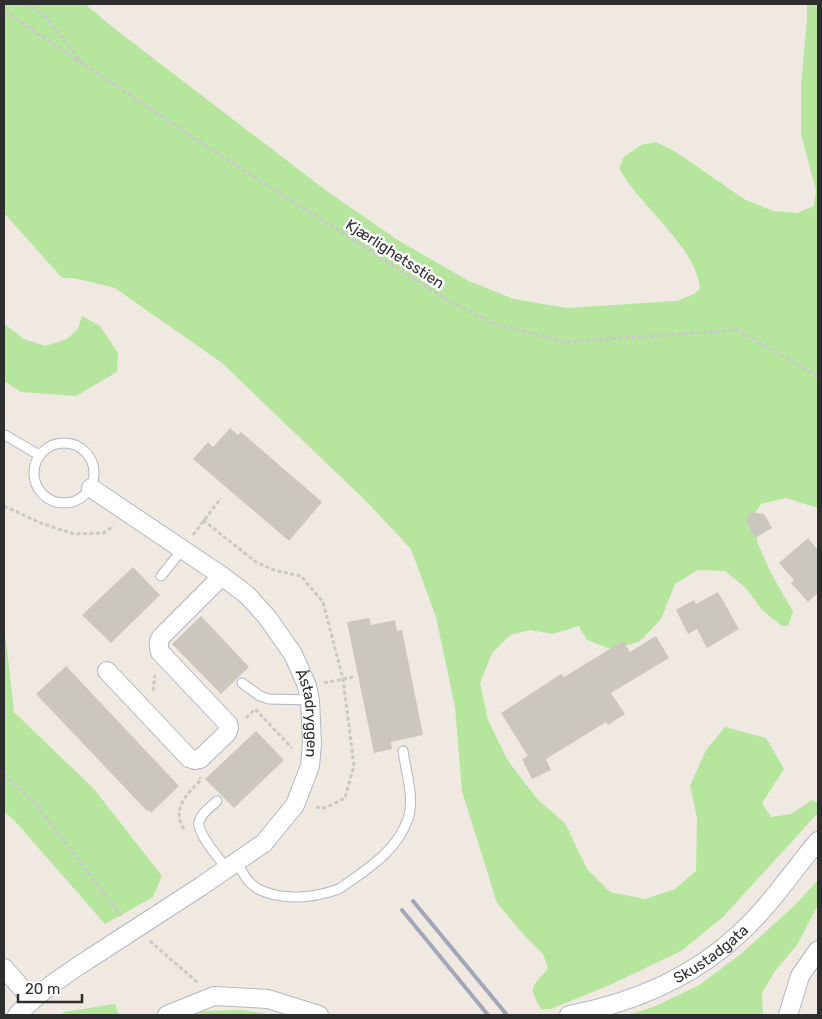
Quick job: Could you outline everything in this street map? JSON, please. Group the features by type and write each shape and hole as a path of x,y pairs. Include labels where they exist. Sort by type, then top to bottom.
{"street":[{"name":"Åstadryggen","path":"17,1015 57,980 232,866 264,843 295,805 310,766 312,743 308,693 294,654 267,617 247,595 222,576 91,488"},
{"path":"107,671 189,758 200,759 227,733 228,724 160,652 158,647 161,636 222,576"},
{"name":"Skustadgata","path":"569,1015 591,1011 632,999 664,986 690,971 739,934 764,908 818,841"},
{"path":"788,1015 800,976 818,950"},
{"path":"4,968 32,1000"},
{"path":"167,1015 214,996 268,999 319,1015"}],"lane":[{"path":"5,435 39,455"},
{"path":"60,442 78,446 89,455 94,474 91,488 83,496 67,503 53,501 40,491 35,480 34,468 39,455 47,447 60,442"},
{"path":"161,576 182,550"},
{"path":"242,683 260,696 268,699 308,693"},
{"path":"217,801 204,813 199,821 200,831 232,866 258,888 280,896 305,898 338,889 382,858 400,834 408,818 411,798 403,751"}],"path":[{"path":"28,4 47,18 84,65"},
{"name":"Kjærlighetsstien","path":"4,11 208,148 448,301 495,324 565,342 738,330 818,376"},
{"path":"182,550 221,498"},
{"path":"4,506 43,524 74,534 103,533 132,516"},
{"path":"150,717 158,647"},
{"path":"308,693 354,677"},
{"path":"229,728 237,726 255,709 268,725 310,766"},
{"path":"4,774 37,805 121,916"},
{"path":"150,941 214,996"}],"green space":[{"path":"4,4 85,4 328,192 399,241 469,281 514,299 567,308 677,301 694,294 700,289 696,273 689,258 619,168 624,157 641,145 656,142 676,152 744,199 773,211 797,213 814,206 816,191 801,134 801,87 807,4 818,4 818,508 786,498 761,504 752,518 758,544 770,571 793,612 788,626 782,626 763,611 746,588 725,571 698,570 675,584 661,619 639,642 611,649 587,640 579,626 552,634 530,630 510,635 492,653 480,683 488,720 508,761 538,800 565,823 587,869 610,892 645,899 675,889 696,871 697,818 690,786 706,750 725,727 766,738 784,769 762,803 771,817 791,814 812,800 818,803 818,813 723,917 681,951 612,984 551,1009 541,1009 534,996 533,987 548,969 543,954 497,903 462,791 455,707 436,617 411,549 366,501 222,363 115,288 74,278 62,278 4,213"},
{"path":"82,316 100,326 118,353 117,372 76,396 21,392 4,381 4,324 24,339 45,346 67,339 78,329"},
{"path":"4,637 6,640 14,712 94,789 162,876 153,897 105,924 14,820 4,812"},
{"path":"818,880 818,905 797,945 775,971 762,993 763,1015 628,1015 656,1006 699,985 741,954 796,904"},
{"path":"115,1004 119,1015 61,1015 64,1012"},
{"path":"243,1010 273,1015 197,1015 203,1011"}],"building":[{"path":"230,428 238,435 241,432 322,502 289,541 193,459 208,442 213,447"},
{"path":"750,512 764,514 772,528 755,538 746,521"},
{"path":"808,538 818,550 818,593 808,602 791,583 794,580 779,563"},
{"path":"133,567 160,595 111,643 82,615"},
{"path":"718,592 739,629 707,648 697,629 688,634 676,610 694,600 696,604"},
{"path":"201,616 249,667 221,694 172,644"},
{"path":"369,618 371,625 395,620 397,631 402,630 423,735 391,742 392,749 374,753 347,622"},
{"path":"656,636 669,658 611,693 625,714 608,725 606,722 546,759 551,770 532,779 522,759 528,756 501,713 561,674 564,677 623,641 630,652"},
{"path":"66,666 179,786 151,813 36,694"},
{"path":"256,731 284,760 234,808 205,779"}],"railway":[{"path":"413,901 507,1015"},
{"path":"402,910 488,1015"}]}
